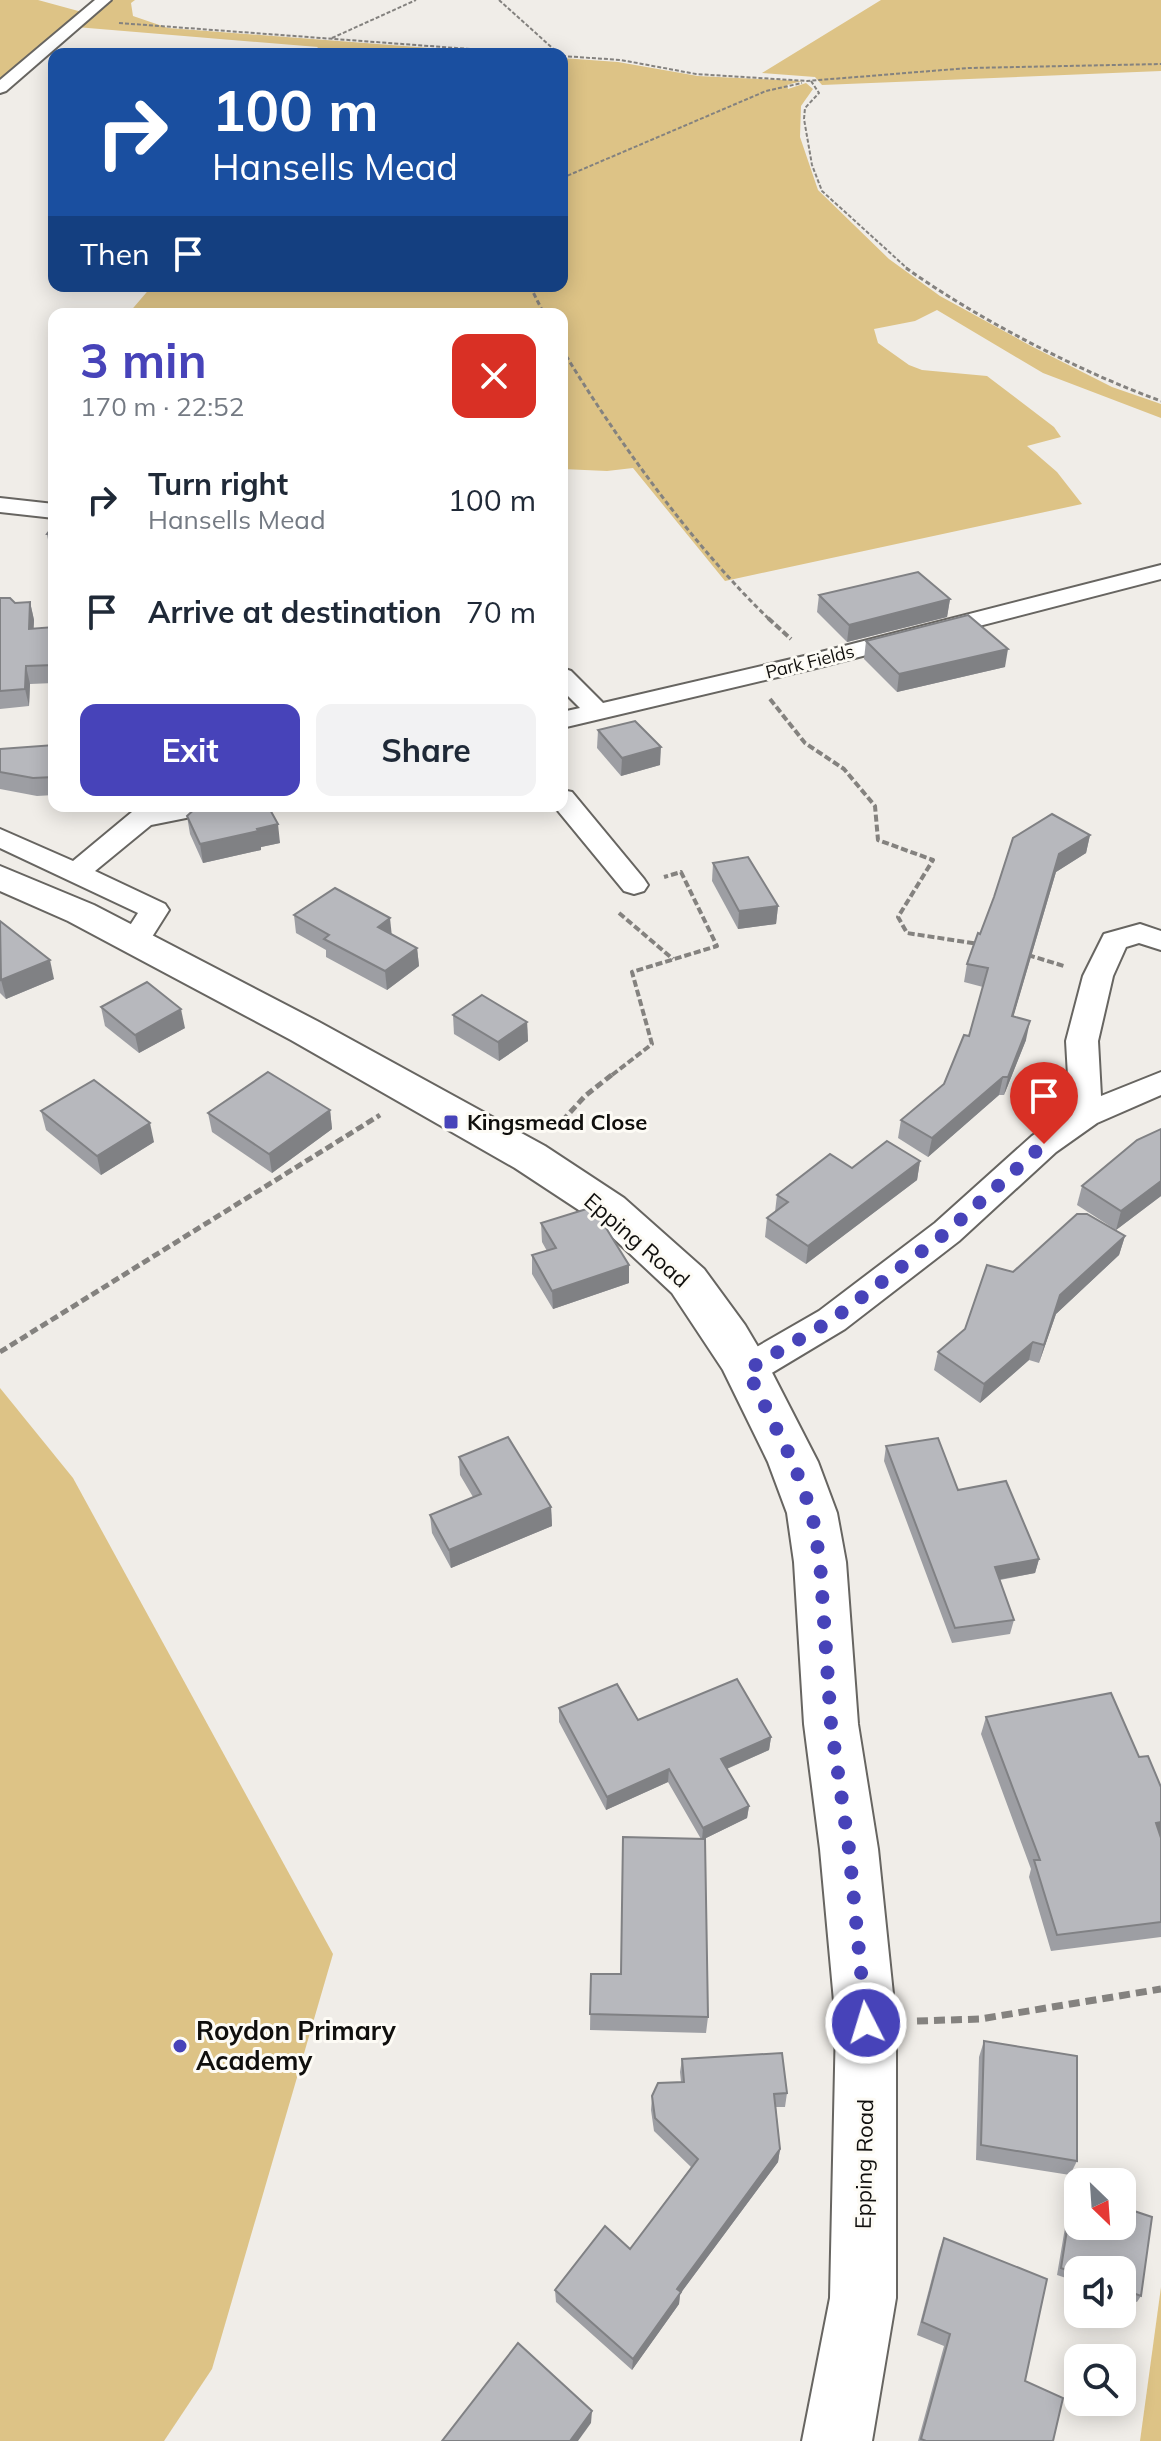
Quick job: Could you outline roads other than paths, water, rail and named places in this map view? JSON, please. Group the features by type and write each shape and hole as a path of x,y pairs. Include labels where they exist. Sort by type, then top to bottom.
{"main road":[{"name":"Epping Road","path":"0,877 81,913 305,1031 530,1157 609,1209 688,1281 729,1337 747,1370 793,1462 812,1513 820,1562 831,1724 849,1849 866,2023 863,2298 837,2441"}],"street":[{"path":"0,88 104,0"},
{"path":"0,505 48,510"},
{"name":"Park Fields","path":"568,718 752,677 1161,572"},
{"path":"568,682 597,711"},
{"path":"568,805 634,885"},
{"path":"75,873 142,818 174,812"},
{"path":"0,837 155,910 135,941"},
{"path":"1086,1115 1082,1041 1098,976 1114,941 1140,933 1161,941"},
{"path":"747,1370 832,1320 947,1232 1044,1144 1086,1115 1161,1083"}],"place":[{"name":"Kingsmead Close","path":"451,1122"},
{"name":"Roydon Primary Academy","path":"180,2046"}]}
